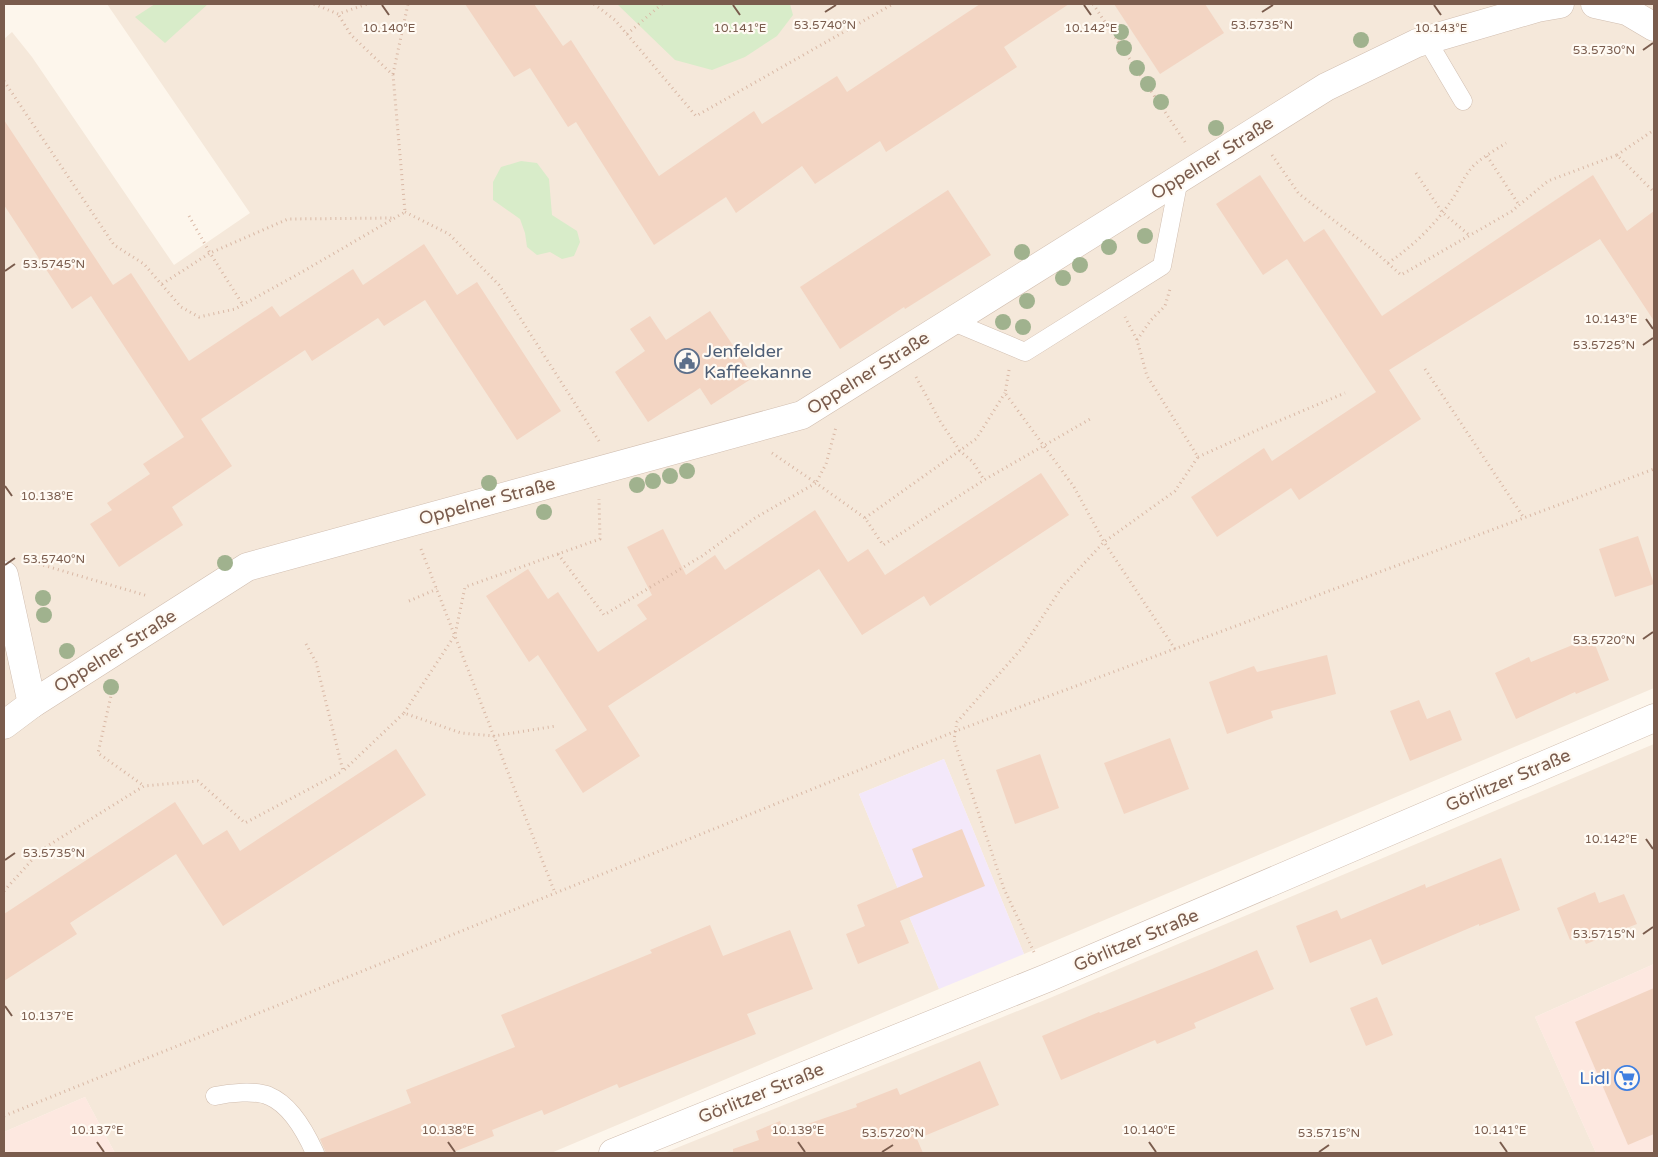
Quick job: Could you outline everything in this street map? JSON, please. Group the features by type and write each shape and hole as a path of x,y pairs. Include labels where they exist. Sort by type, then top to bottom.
{"street":[{"name":"Oppelner Straße","path":"4,725 32,704 247,567 802,415 1326,87 1417,43 1537,8 1560,4"},
{"path":"1595,4 1627,11 1654,28"},
{"path":"13,567 32,704"},
{"name":"Görlitzer Straße","path":"613,1153 1047,978 1654,718"}],"lane":[{"path":"1427,40 1463,101"},
{"path":"951,322 1025,352 1162,266 1190,172"},
{"path":"215,1096 233,1092 268,1095 283,1104 306,1134 316,1153"}],"path":[{"path":"314,4 338,14 351,36 393,75"},
{"path":"338,14 367,4"},
{"path":"404,212 393,75 408,4"},
{"path":"594,4 615,20 696,116 893,4"},
{"path":"627,34 662,4"},
{"path":"1093,4 1190,172"},
{"path":"4,81 114,245 144,264 182,307 199,317 235,309 243,305 404,212"},
{"path":"1255,131 1299,194 1401,275 1512,211 1548,181 1617,155 1654,130"},
{"path":"1388,263 1432,227 1451,202 1470,170 1506,143"},
{"path":"1617,155 1654,192"},
{"path":"1487,156 1519,205"},
{"path":"1416,173 1442,212 1469,235"},
{"path":"4,891 40,850 144,786 198,781 245,823 343,771 404,713 455,635 465,587 600,539 607,468 499,285 449,234 404,212"},
{"path":"189,216 243,305"},
{"path":"162,284 210,253 288,219 394,218"},
{"path":"1114,296 1138,340 1147,376 1198,457"},
{"path":"865,518 976,439 1004,393 1014,347"},
{"path":"902,352 940,421 960,451 973,462 984,480"},
{"path":"1425,369 1524,518"},
{"path":"558,554 604,615 702,556 755,518 816,483 826,464 841,410 836,393"},
{"path":"1004,393 1074,487 1104,542 1176,649"},
{"path":"1047,978 1004,889 954,740 957,722 1023,647 1062,587 1104,542 1175,491 1198,457 1345,393"},
{"path":"754,428 771,452 865,518 883,545 984,480 1092,418"},
{"path":"4,1116 956,731 1654,469"},
{"path":"411,522 555,893"},
{"path":"13,567 185,607"},
{"path":"409,601 437,589"},
{"path":"306,644 316,662 343,771"},
{"path":"122,647 98,753 144,786"},
{"path":"404,713 461,733 494,736 556,726"}],"shaded area":[{"path":"107,4 1654,4 1654,688 1024,954 944,759 859,794 939,989 551,1153 115,1153 85,1097 4,1132 4,39 12,32 32,57 174,265 250,213"},
{"path":"1654,744 1654,964 1535,1017 1596,1153 664,1153 1045,1000"},
{"path":"944,759 1024,954 939,989 859,794"},
{"path":"1654,964 1654,1153 1596,1153 1535,1017"},
{"path":"85,1097 115,1153 4,1153 4,1132"}],"green space":[{"path":"155,4 208,4 165,43 135,17"},
{"path":"617,4 790,4 793,15 777,36 745,57 712,70 675,60"},
{"path":"521,161 537,163 549,179 552,215 577,231 580,242 574,256 562,259 550,252 537,255 527,247 520,219 493,200 493,182 501,167"}],"building":[{"path":"465,4 534,4 563,46 571,40 659,176 754,111 762,124 837,76 847,92 980,4 1069,4 1004,47 1017,67 886,152 880,141 815,184 802,166 736,213 726,197 654,245 576,122 568,127 530,68 514,77"},
{"path":"1114,4 1205,4 1224,33 1160,74"},
{"path":"4,120 113,285 131,273 189,361 272,306 280,317 353,269 363,285 424,244 457,295 477,282 561,411 517,440 425,300 384,326 378,318 312,361 305,350 201,419 232,466 172,507 183,525 119,567 90,524 112,510 107,503 150,474 143,464 184,437 91,296 72,309 4,205"},
{"path":"1260,175 1304,242 1324,229 1382,316 1593,175 1627,231 1654,211 1654,321 1600,239 1389,370 1421,419 1299,500 1291,488 1217,537 1191,497 1264,448 1272,461 1376,392 1287,259 1263,275 1216,204"},
{"path":"948,190 991,255 905,309 904,307 840,349 800,287"},
{"name":"Jenfelder Kaffeekanne","path":"710,311 754,377 711,405 700,388 648,422 615,372 645,351 630,329 650,316 666,340"},
{"path":"1041,473 1069,515 930,606 924,596 862,635 819,569 608,706 640,756 583,793 555,750 587,730 538,655 529,662 486,596 528,569 548,599 558,592 598,652 647,619 637,605 652,595 627,547 663,529 686,575 715,555 725,570 815,510 848,562 868,549 885,575"},
{"path":"1638,536 1654,584 1615,597 1599,549"},
{"path":"1592,637 1609,680 1576,694 1575,692 1516,719 1495,673 1529,657 1531,662"},
{"path":"1327,655 1336,694 1271,711 1273,718 1227,734 1209,682 1254,666 1257,672"},
{"path":"1419,700 1427,719 1450,710 1462,740 1410,761 1390,711"},
{"path":"1170,738 1189,789 1124,814 1104,763"},
{"path":"396,749 426,795 223,926 176,854 70,923 77,934 4,981 4,914 175,802 203,845 227,830 240,851"},
{"path":"1040,754 1059,808 1015,824 996,770"},
{"path":"962,829 985,886 900,921 909,943 858,964 846,934 865,926 857,905 923,877 912,849"},
{"path":"1501,858 1520,910 1479,926 1479,924 1382,965 1371,939 1310,963 1296,926 1337,910 1341,919 1425,884 1426,888"},
{"path":"1595,892 1599,903 1624,894 1637,924 1586,944 1582,935 1570,940 1557,908"},
{"path":"710,925 723,956 790,930 813,989 747,1014 756,1034 619,1088 617,1084 544,1115 542,1110 492,1130 494,1136 451,1153 326,1153 320,1139 411,1103 406,1090 515,1047 501,1015 652,953 650,950"},
{"path":"1257,950 1274,989 1194,1023 1196,1028 1157,1044 1155,1040 1061,1080 1042,1036"},
{"name":"Lidl","path":"1654,988 1654,1134 1628,1145 1575,1022"},
{"path":"1377,997 1393,1035 1366,1046 1350,1008"},
{"path":"980,1061 999,1105 917,1139 923,1153 733,1153 733,1149 759,1140 756,1131 780,1121 784,1132 857,1107 856,1104 897,1088 900,1095"}],"place":[{"name":"Jenfelder Kaffeekanne","path":"687,361"},
{"name":"Lidl","path":"1627,1078"}]}
